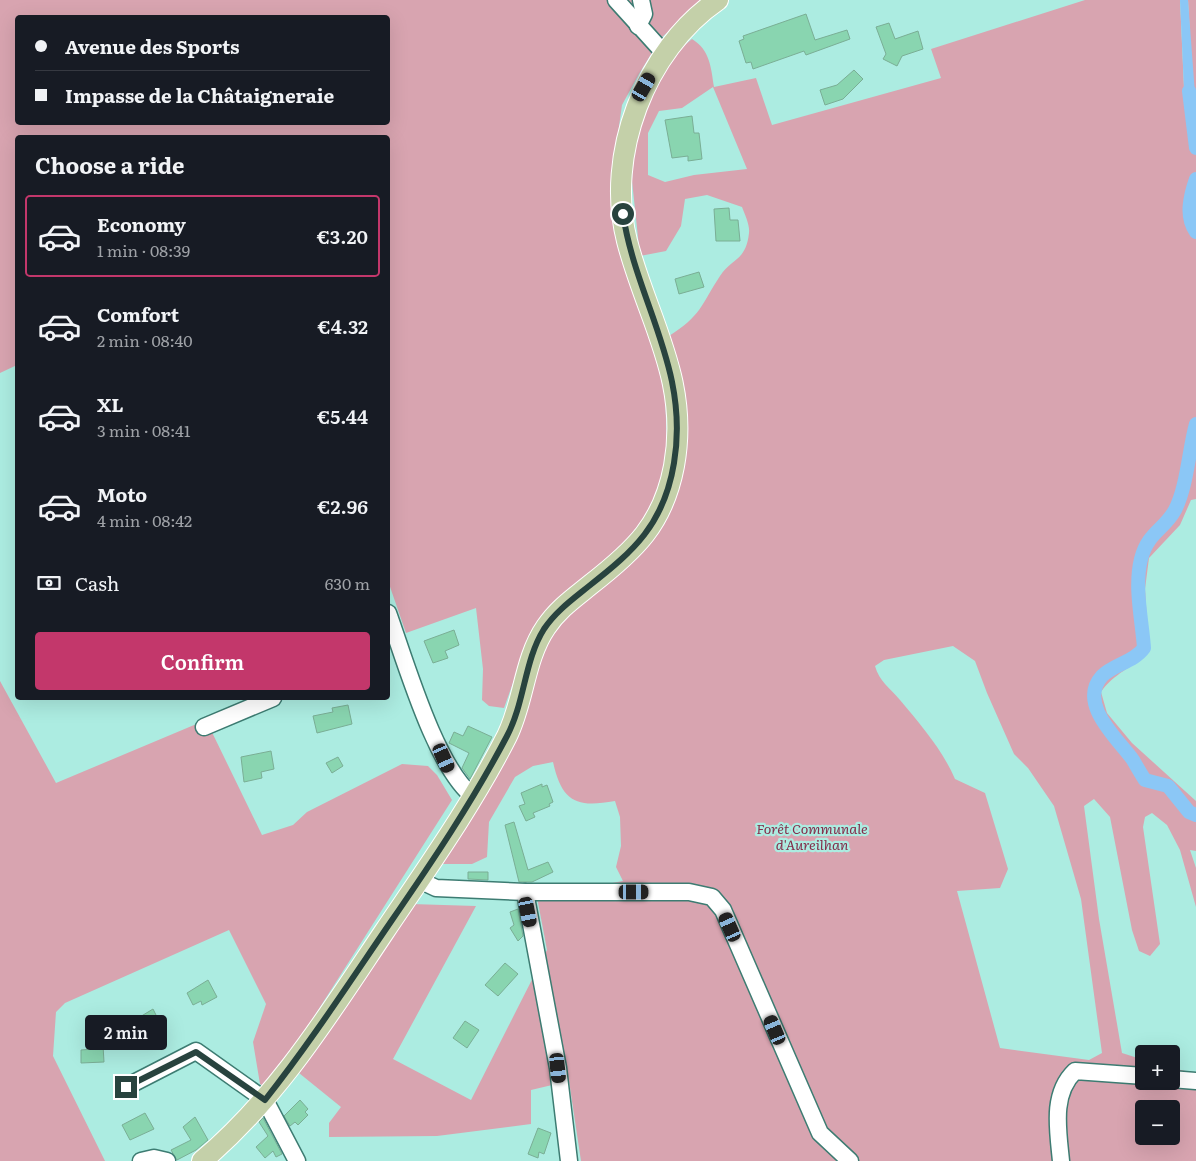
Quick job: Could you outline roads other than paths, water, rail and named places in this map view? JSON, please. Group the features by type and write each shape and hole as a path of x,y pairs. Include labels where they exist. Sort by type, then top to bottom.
{"main road":[{"path":"202,1161 224,1142 265,1100 306,1048 474,797 509,732 535,648 545,628 561,608 627,556 644,537 656,518 668,492 678,433 670,365 627,240 622,194 624,160 630,123 644,87 664,53 685,30 718,0"}],"street":[{"path":"616,0 664,53"},
{"path":"638,26 644,14 641,0"},
{"path":"390,627 393,647 451,772 464,789 474,797"},
{"path":"204,727 268,700"},
{"path":"420,880 436,888 525,892 689,892 712,897 723,910 820,1133 850,1161"},
{"path":"525,892 558,1068 569,1161"},
{"path":"126,1087 196,1052 265,1100 297,1161"},
{"path":"1061,1161 1058,1099 1065,1081 1075,1072 1135,1075"},
{"path":"1180,1080 1196,1081"},
{"path":"141,1161 154,1158 167,1161"}],"water":[{"path":"1180,0 1188,0 1196,108 1185,110"}],"waterway":[{"path":"1189,91 1196,148"},
{"path":"1196,179 1190,199 1191,220 1196,232"},
{"path":"1196,424 1179,501 1171,517 1148,543 1141,559 1138,592 1144,648 1135,657 1102,676 1096,687 1094,698 1102,721 1133,760 1145,780 1168,786 1189,812 1196,815"}],"park label":[{"name":"Forêt Communale d'Aureilhan","path":"812,838"}]}
